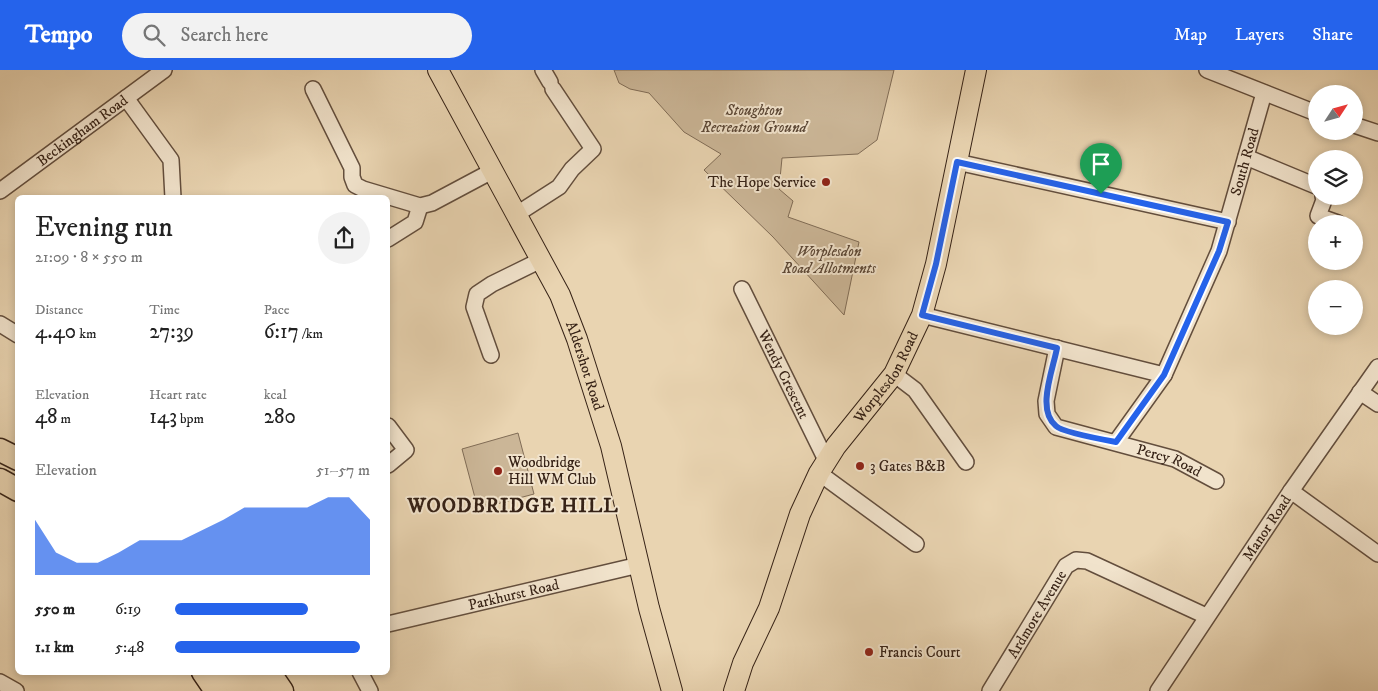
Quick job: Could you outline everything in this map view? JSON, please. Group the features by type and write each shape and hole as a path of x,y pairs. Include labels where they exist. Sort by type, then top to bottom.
{"highway":[{"path":"0,450 15,458"},
{"path":"0,468 15,476"},
{"path":"0,480 15,488"},
{"path":"205,675 216,691"},
{"path":"236,675 282,691"}],"main road":[{"name":"Aldershot Road","path":"438,70 494,170 563,302 593,386 618,474 639,565 672,689"},
{"name":"Worplesdon Road","path":"734,691 743,663 769,608 800,514 822,466 894,374 922,315 936,264 976,70"},
{"name":"Worplesdon Road","path":"722,691 743,663"}],"street":[{"name":"Beckingham Road","path":"0,192 164,70"},
{"path":"1207,70 1308,110"},
{"path":"517,214 559,187 572,169 598,152 548,80"},
{"path":"313,89 352,168 352,177 355,185 386,195"},
{"name":"South Road","path":"1116,442 1164,375 1219,251 1264,93"},
{"path":"126,98 171,160 173,195"},
{"path":"1363,129 1378,133"},
{"path":"1246,157 1308,183"},
{"path":"957,162 1228,222"},
{"path":"390,196 420,206 432,203 494,170"},
{"path":"390,238 415,222 420,206"},
{"path":"491,355 474,308 477,294 492,284 541,260"},
{"name":"Wendy Crescent","path":"742,289 822,466"},
{"path":"922,315 1164,375"},
{"path":"0,324 15,333"},
{"name":"Percy Road","path":"1057,348 1046,401 1047,414 1056,427 1175,459 1216,481"},
{"name":"Manor Road","path":"1158,691 1291,490 1378,367"},
{"path":"894,374 915,390 966,462"},
{"path":"1360,392 1378,404"},
{"path":"390,429 406,450 390,463"},
{"path":"822,466 916,544"},
{"path":"1291,490 1378,554"},
{"name":"Ardmore Avenue","path":"990,691 1066,566 1071,562 1087,561 1206,616"},
{"name":"Parkhurst Road","path":"390,624 639,565"},
{"path":"362,675 370,691"},
{"path":"0,682 16,691"}],"green space":[{"name":"Stoughton Recreation Ground","path":"614,70 894,70 877,140 858,154 782,158 779,189 793,201 788,217 859,242 844,315 773,237 704,170 721,154 684,132 649,93 630,89 619,83"},
{"name":"Woodbridge Hill WM Club","path":"518,433 534,494 478,509 462,449"}],"place":[{"name":"The Hope Service","path":"826,182"},
{"name":"3 Gates B&B","path":"860,466"},
{"name":"Woodbridge Hill WM Club","path":"498,471"},
{"name":"Francis Court","path":"869,652"}],"district":[{"name":"WOODBRIDGE HILL","path":"513,506"}],"route":[{"path":"957,162 1101,194 1228,222 1219,251 1164,375 1116,442 1056,427 1047,414 1046,401 1057,348 922,315 936,264 957,162"}],"park label":[{"name":"Worplesdon Road Allotments","path":"829,260"}]}
